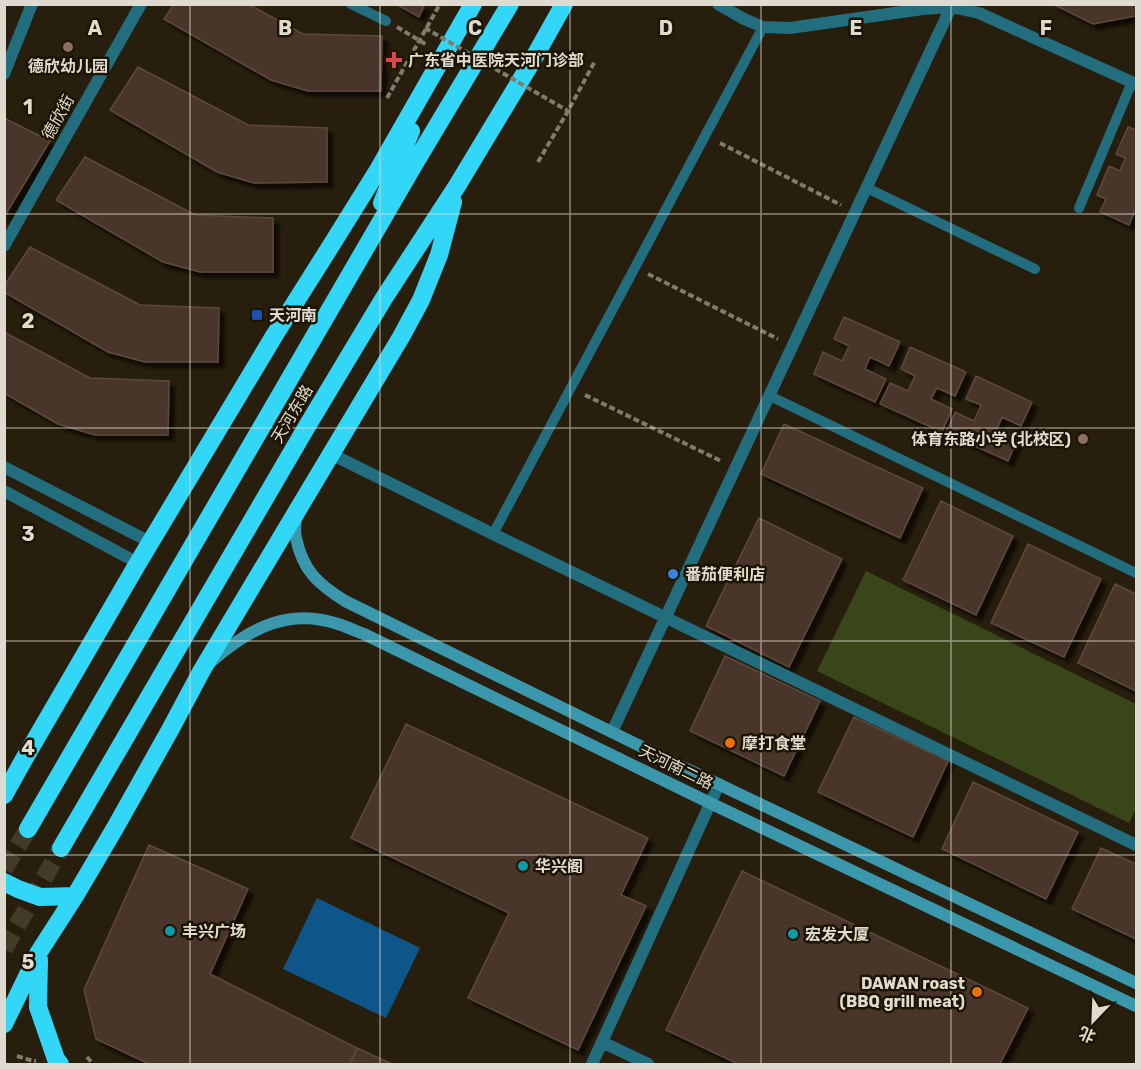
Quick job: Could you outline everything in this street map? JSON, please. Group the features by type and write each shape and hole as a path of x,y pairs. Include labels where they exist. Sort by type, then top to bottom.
{"highway":[{"path":"4,795 150,542 355,207 473,4"},
{"name":"天河东路","path":"28,829 415,163 510,4"},
{"name":"天河东路","path":"61,848 324,398 384,298 457,186 564,4"},
{"path":"360,260 433,73"},
{"path":"4,1024 39,952 75,896 258,574 401,337 421,300 439,255 457,186"},
{"path":"4,882 40,897 75,896"},
{"path":"39,952 38,1007 60,1065"}],"street":[{"path":"4,74 32,4"},
{"name":"德欣街","path":"4,246 141,4"},
{"path":"718,4 763,27 790,28 951,7 979,13 1134,83"},
{"path":"612,732 951,7"},
{"path":"331,454 1137,845"},
{"path":"4,467 150,542"},
{"path":"4,491 138,563"},
{"name":"天河南二路","path":"296,514 295,537 308,571 323,586 345,601 719,784 1137,983"},
{"name":"天河南二路","path":"202,670 229,646 256,629 288,618 336,623 364,634 1137,1006"},
{"path":"592,1065 719,784"},
{"path":"602,1042 648,1065"}],"lane":[{"path":"351,4 387,21"},
{"path":"493,534 763,27"},
{"path":"1079,208 1134,83"},
{"path":"867,188 1035,269"},
{"path":"770,396 1137,573"}],"path":[{"path":"387,98 440,4"},
{"path":"387,21 444,55"},
{"path":"425,28 568,111"},
{"path":"538,162 595,61"},
{"path":"705,135 855,212"},
{"path":"634,268 792,346"},
{"path":"570,388 736,468"},
{"path":"17,1056 33,1061 31,1065"},
{"path":"87,1057 93,1065"}],"green space":[{"path":"866,571 1136,704 1136,809 1129,823 817,671"}],"water":[{"path":"317,898 420,948 386,1018 283,969"}],"building":[{"path":"174,4 248,4 303,34 382,36 381,91 308,91 271,80 164,19"},
{"path":"396,4 425,4 419,17"},
{"path":"1053,4 1136,4 1136,16 1093,24"},
{"path":"138,67 248,125 327,128 327,182 254,183 217,172 110,110"},
{"path":"4,118 50,141 4,217"},
{"path":"1128,127 1136,130 1136,212 1129,225 1100,212 1106,199 1097,195 1109,166 1120,171 1125,158 1116,154"},
{"path":"85,157 195,215 273,218 273,272 200,272 163,262 56,200"},
{"path":"30,247 140,305 219,308 218,362 145,362 108,352 4,292 4,286"},
{"path":"844,317 900,342 889,366 870,357 865,369 886,379 875,402 814,374 823,352 842,361 849,346 834,339"},
{"path":"4,332 90,378 169,381 168,435 95,435 58,424 4,393"},
{"path":"910,347 966,372 955,396 937,388 931,399 952,409 942,432 880,404 890,383 908,391 915,376 901,369"},
{"path":"976,376 1032,402 1021,426 1002,417 997,429 1018,438 1008,461 946,433 955,412 974,421 981,405 966,399"},
{"path":"784,424 923,488 900,538 761,474"},
{"path":"941,501 1013,536 976,615 903,580"},
{"path":"759,518 842,559 789,667 706,626"},
{"path":"1028,544 1101,579 1064,657 991,623"},
{"path":"1115,584 1136,594 1136,691 1078,663"},
{"path":"725,656 820,701 784,776 690,731"},
{"path":"854,717 948,761 913,837 818,792"},
{"name":"华兴阁","path":"406,724 648,838 621,895 646,906 578,1050 468,998 509,913 351,838"},
{"path":"973,782 1078,832 1046,899 942,849"},
{"name":"丰兴广场","path":"149,845 248,889 210,974 357,1048 350,1064 149,1064 96,1039 84,990"},
{"path":"1101,848 1136,864 1136,939 1072,909"},
{"name":"宏发大厦","path":"742,871 1028,1008 1000,1064 738,1064 666,1030"},
{"path":"357,1048 392,1064 350,1064"}],"tunnel":[{"path":"4,869 28,829"},
{"path":"4,949 61,848"}],"place":[{"name":"德欣幼儿园","path":"68,47"},
{"name":"广东省中医院天河门诊部","path":"394,60"},
{"name":"天河南","path":"257,315"},
{"name":"体育东路小学 (北校区)","path":"1083,439"},
{"name":"番茄便利店","path":"673,574"},
{"name":"摩打食堂","path":"730,743"},
{"name":"华兴阁","path":"523,866"},
{"name":"丰兴广场","path":"170,931"},
{"name":"宏发大厦","path":"793,934"},
{"name":"DAWAN roast (BBQ grill meat)","path":"977,992"}]}
